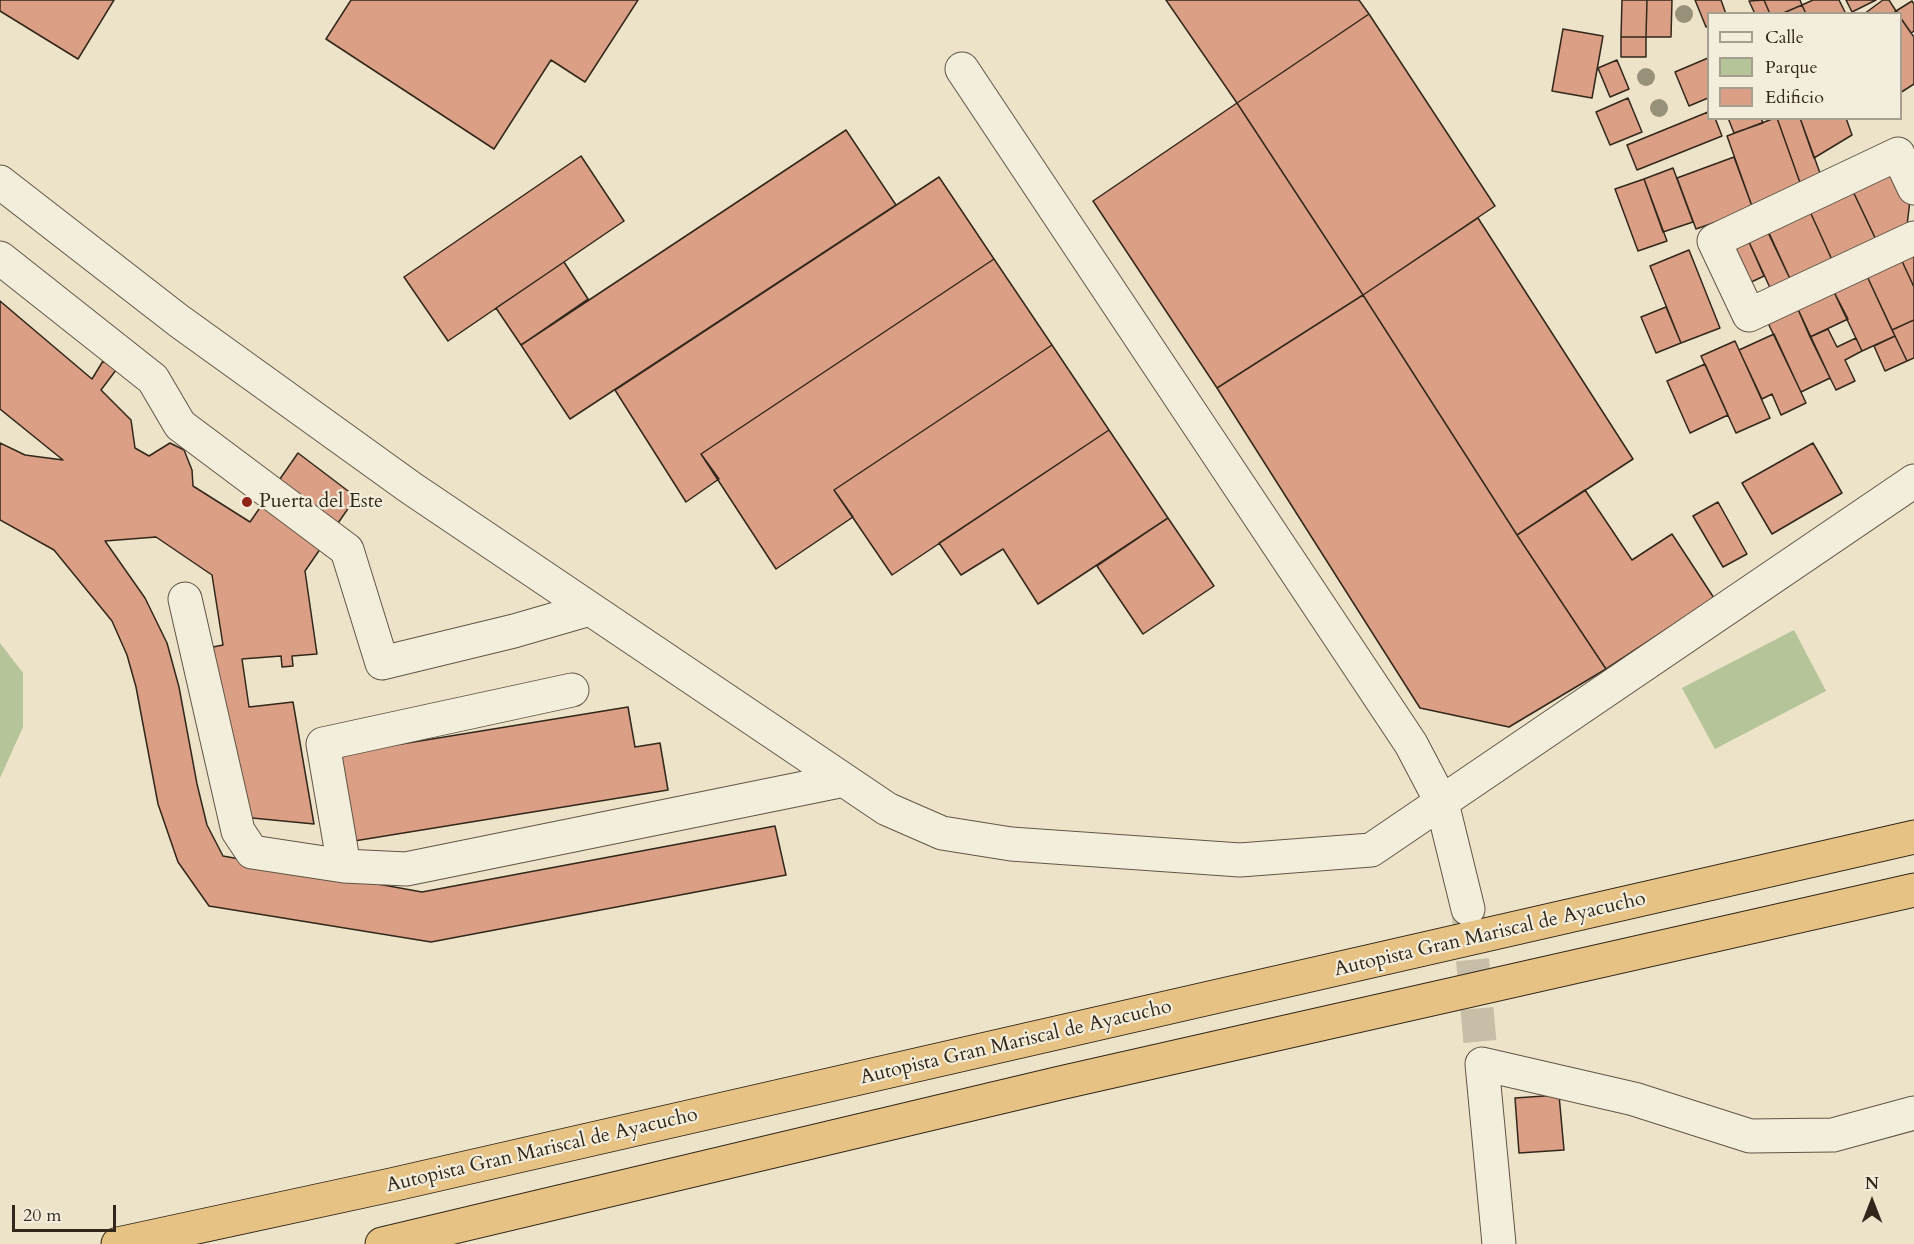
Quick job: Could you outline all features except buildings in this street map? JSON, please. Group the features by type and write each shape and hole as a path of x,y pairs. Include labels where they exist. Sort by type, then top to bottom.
{"highway":[{"name":"Autopista Gran Mariscal de Ayacucho","path":"118,1244 414,1180 1914,837"},
{"path":"382,1244 1060,1083 1914,890"}],"street":[{"path":"962,69 1411,744 1442,803 1468,909"},
{"path":"1914,188 1906,142 1714,241 1749,315 1914,237"},
{"path":"0,182 189,328 411,488 887,809 942,833 1011,844 1240,860 1371,850 1914,481"},
{"path":"0,258 153,380 180,425 347,550 382,663 514,631 590,609"},
{"path":"185,599 238,831 252,852 344,866 406,869 844,780"},
{"path":"344,866 323,744 572,690"},
{"path":"1499,1244 1482,1064 1634,1099 1750,1136 1833,1135 1914,1113"}],"green space":[{"path":"1794,630 1826,691 1715,749 1682,688"},
{"path":"0,643 23,673 23,727 0,778"}],"tunnel":[{"path":"1468,911 1482,1064"}],"place":[{"name":"Puerta del Este","path":"247,502"}]}
